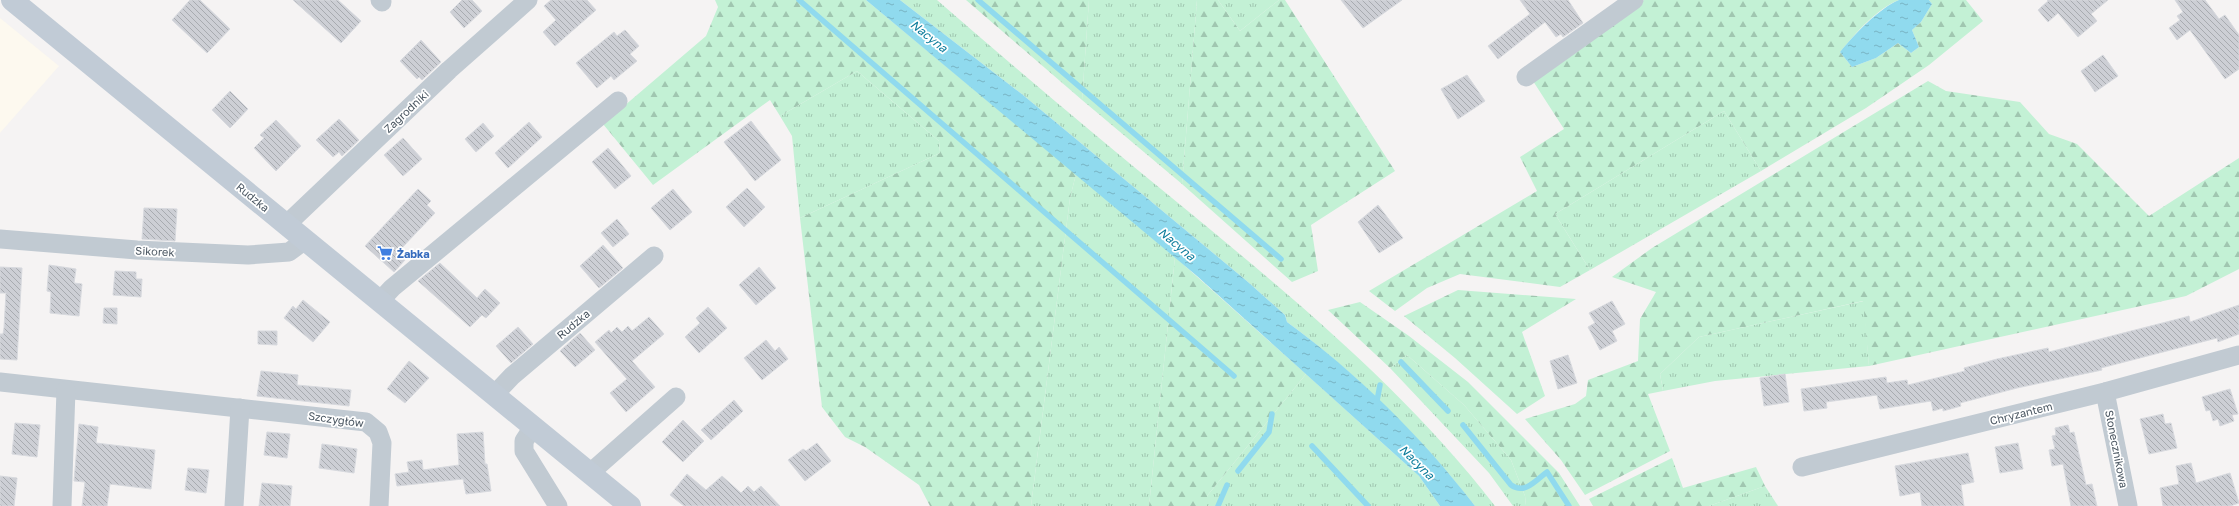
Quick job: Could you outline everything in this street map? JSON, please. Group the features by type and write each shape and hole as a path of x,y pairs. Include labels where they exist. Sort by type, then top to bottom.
{"main road":[{"name":"Rudzka","path":"12,0 630,506"}],"street":[{"name":"Zagrodniki","path":"286,224 449,70 528,0"},
{"path":"1526,77 1634,0"},
{"path":"380,301 392,288 618,101"},
{"name":"Sikorek","path":"0,239 137,250 248,255 289,252 305,240"},
{"name":"Rudzka","path":"494,395 512,376 654,256"},
{"name":"Chryzantem","path":"1802,467 2105,392 2239,355"},
{"name":"Szczygłów","path":"0,382 361,420 370,424 378,432 382,443 379,506"},
{"path":"62,506 66,390"},
{"name":"Słonecznikowa","path":"2105,392 2128,506"},
{"path":"590,473 676,398"},
{"path":"234,506 240,408"},
{"path":"533,427 524,441 524,451 558,506"}],"shaded area":[{"path":"0,18 59,66 0,133"}],"green space":[{"path":"715,0 866,0 1076,174 1070,198 1031,506 930,506 919,485 865,447 845,437 822,407 800,218 940,153 939,141 857,71 780,116 770,100 653,185 603,124 706,36 718,7"},
{"path":"900,0 937,0 1024,75 1258,269 1383,381 1460,463 1495,506 1475,506 1433,456 1387,408 1338,362 1287,322 1285,315 1248,282 1023,95"},
{"path":"966,0 1089,0 1082,100"},
{"path":"1089,0 1197,0 1182,184 1082,100"},
{"path":"1197,0 1218,0 1240,31 1279,0 1285,0 1395,171 1311,225 1318,271 1292,282 1182,184"},
{"path":"1218,0 1279,0 1240,31"},
{"path":"1644,0 1899,0 1874,15 1840,52 1852,67 1876,58 1898,43 1911,53 1919,47 1912,30 1921,22 1932,4 1929,0 1966,0 1983,21 1929,65 1866,108 1761,171 1724,111 1555,214 1590,270 1560,287 1460,274 1427,288 1395,311 1369,291 1537,191 1520,157 1564,129 1533,81"},
{"path":"857,71 939,141 940,153 800,218 792,136 780,116"},
{"path":"1928,81 1946,91 2020,102 2049,134 2077,144 2149,216 2239,158 2239,269 2186,296 1869,366 1863,301 1699,337 1660,374 1663,391 1648,394 1670,451 1585,495 1561,460 1525,419 1575,404 1586,396 1588,380 1638,361 1640,319 1656,292 1612,277 1652,248"},
{"path":"1724,111 1761,171 1590,270 1555,214"},
{"path":"1076,174 1175,257 1149,506 1031,506 1070,198"},
{"path":"1175,257 1306,374 1207,496 1207,506 1149,506"},
{"path":"1458,290 1576,299 1522,332 1545,396 1517,414 1455,358 1404,316"},
{"path":"1864,301 1869,366 1715,381 1663,391 1660,374 1699,337"},
{"path":"1360,302 1409,336 1468,382 1559,473 1580,506 1526,506 1525,496 1511,460 1464,405 1407,355 1390,368 1328,310"},
{"path":"1407,355 1464,405 1511,460 1525,496 1526,506 1513,506 1489,473 1390,368"},
{"path":"1306,374 1419,476 1440,506 1207,506 1207,496"},
{"path":"1672,458 1683,488 1756,467 1765,486 1709,506 1593,506 1589,499"},
{"path":"1765,486 1778,506 1709,506"}],"water":[{"name":"Nacyna","path":"866,0 900,0 1023,95 1248,282 1285,315 1287,322 1363,384 1411,431 1455,480 1475,506 1440,506 1419,476 1197,276"},
{"path":"1899,0 1929,0 1932,4 1921,22 1912,30 1919,47 1911,53 1898,43 1876,58 1852,67 1840,52 1875,16 1883,9"}],"building":[{"path":"190,0 200,0 230,29 207,53 172,20"},
{"path":"293,0 338,0 361,21 341,43"},
{"path":"462,0 472,0 482,11 464,28 450,12"},
{"path":"551,0 587,0 596,10 555,46 543,32 556,20 544,6"},
{"path":"1341,0 1402,0 1363,28"},
{"path":"1520,0 1568,0 1583,23 1563,37 1561,34 1556,37 1545,22 1498,59 1488,46 1530,14"},
{"path":"2047,0 2108,0 2091,14 2097,21 2078,37 2058,13 2048,22 2038,10 2048,1"},
{"path":"2175,0 2205,0 2219,19 2225,15 2239,35 2239,69 2225,79 2190,30 2177,40 2169,28 2180,20 2177,16 2183,12"},
{"path":"625,30 639,46 630,54 637,61 614,80 611,76 597,88 576,63 614,32 617,36"},
{"path":"421,40 441,62 422,80 419,77 417,79 400,61"},
{"path":"2103,55 2118,76 2095,92 2081,71"},
{"path":"1467,75 1485,101 1458,119 1441,89"},
{"path":"230,91 248,109 230,128 212,110"},
{"path":"339,119 359,140 342,156 339,152 333,157 316,140"},
{"path":"276,120 301,146 276,171 254,148 264,138 260,135"},
{"path":"751,121 781,160 755,181 724,142"},
{"path":"529,122 542,137 508,168 495,153"},
{"path":"483,123 494,136 476,152 465,139"},
{"path":"403,138 422,159 403,176 384,155"},
{"path":"608,148 631,176 615,189 592,162"},
{"path":"747,188 765,207 744,227 726,207"},
{"path":"418,189 431,201 427,205 435,213 397,253 405,260 394,272 365,246"},
{"path":"673,189 692,212 670,230 651,208"},
{"path":"1378,205 1403,238 1379,253 1358,222"},
{"path":"144,208 177,209 175,241 142,239"},
{"path":"617,219 629,234 613,247 601,233"},
{"path":"603,245 623,268 599,288 580,266"},
{"path":"440,263 477,298 485,289 500,303 486,318 482,315 470,327 418,281"},
{"path":"49,265 76,269 74,283 82,284 79,316 50,313 51,292 47,291"},
{"path":"0,267 22,268 17,360 0,359 0,334 3,334 4,328 6,293 0,293"},
{"path":"759,267 776,288 756,305 739,285"},
{"path":"115,271 136,272 136,279 142,279 141,297 113,295"},
{"path":"303,300 330,322 313,342 284,318 293,306 296,309"},
{"path":"1612,301 1625,324 1612,331 1617,341 1600,350 1588,327 1595,323 1589,313"},
{"path":"2239,305 2239,334 2218,342 2217,338 2101,368 2102,370 2017,388 1960,403 1961,406 1943,411 1943,408 1933,411 1931,401 1880,409 1877,395 1826,402 1827,408 1804,411 1801,389 1886,377 1887,383 1907,380 1908,385 1965,371 1964,368 1997,359 2048,348 2049,352 2189,316 2190,322"},
{"path":"708,307 727,328 699,353 685,337 700,323 696,318"},
{"path":"104,308 117,308 117,324 103,323"},
{"path":"649,317 664,334 632,361 655,387 626,412 610,393 627,379 595,342 609,330 611,333 617,327 622,332 628,326 632,331"},
{"path":"518,327 533,344 511,363 496,346"},
{"path":"258,331 277,331 277,345 258,344"},
{"path":"580,333 595,350 575,367 560,351"},
{"path":"766,340 775,351 779,347 788,359 762,380 744,358"},
{"path":"1568,355 1577,383 1558,389 1550,361"},
{"path":"409,361 429,378 405,403 387,389"},
{"path":"261,371 298,375 297,385 351,390 349,406 257,396"},
{"path":"1785,374 1789,402 1764,406 1760,378"},
{"path":"2230,389 2238,414 2232,415 2234,421 2220,426 2218,419 2213,421 2210,410 2206,411 2202,397"},
{"path":"734,400 743,411 711,440 701,430"},
{"path":"2163,414 2165,424 2171,423 2177,448 2149,454 2140,419"},
{"path":"683,420 704,441 683,462 662,442"},
{"path":"15,423 40,425 37,457 12,454"},
{"path":"79,424 98,427 96,443 155,450 151,489 110,484 107,506 82,506 85,482 74,481"},
{"path":"2068,425 2070,433 2074,432 2086,485 2092,484 2097,506 2071,506 2063,464 2052,466 2049,450 2055,449 2052,436 2056,435 2055,428"},
{"path":"267,432 290,434 287,458 264,455"},
{"path":"483,432 485,464 487,464 491,491 466,494 463,479 397,486 395,474 409,472 407,462 422,460 423,470 459,465 457,434"},
{"path":"817,443 831,461 805,481 788,460 803,449 806,451"},
{"path":"2018,443 2023,469 2000,473 1995,447"},
{"path":"322,444 357,449 354,473 319,468"},
{"path":"1968,453 1974,482 1961,485 1964,506 1922,506 1920,492 1900,496 1895,466"},
{"path":"2191,463 2196,483 2230,473 2239,503 2230,506 2163,506 2160,488 2179,484 2176,466"},
{"path":"188,468 209,470 206,493 185,490"},
{"path":"687,474 706,490 722,476 741,493 748,486 754,492 761,486 780,506 684,506 670,495"},
{"path":"0,476 17,478 14,506 0,506"},
{"path":"262,483 292,486 290,506 259,506"}],"waterway":[{"path":"799,0 1234,376"},
{"path":"978,0 1281,259"},
{"path":"1401,362 1448,411"},
{"path":"1376,406 1380,385"},
{"path":"1238,471 1269,432 1272,414"},
{"path":"1463,425 1511,485 1516,488 1526,487 1547,472 1569,506"},
{"path":"1312,446 1368,506"},
{"path":"1218,506 1227,485"}],"place":[{"name":"Żabka","path":"385,253"}]}
